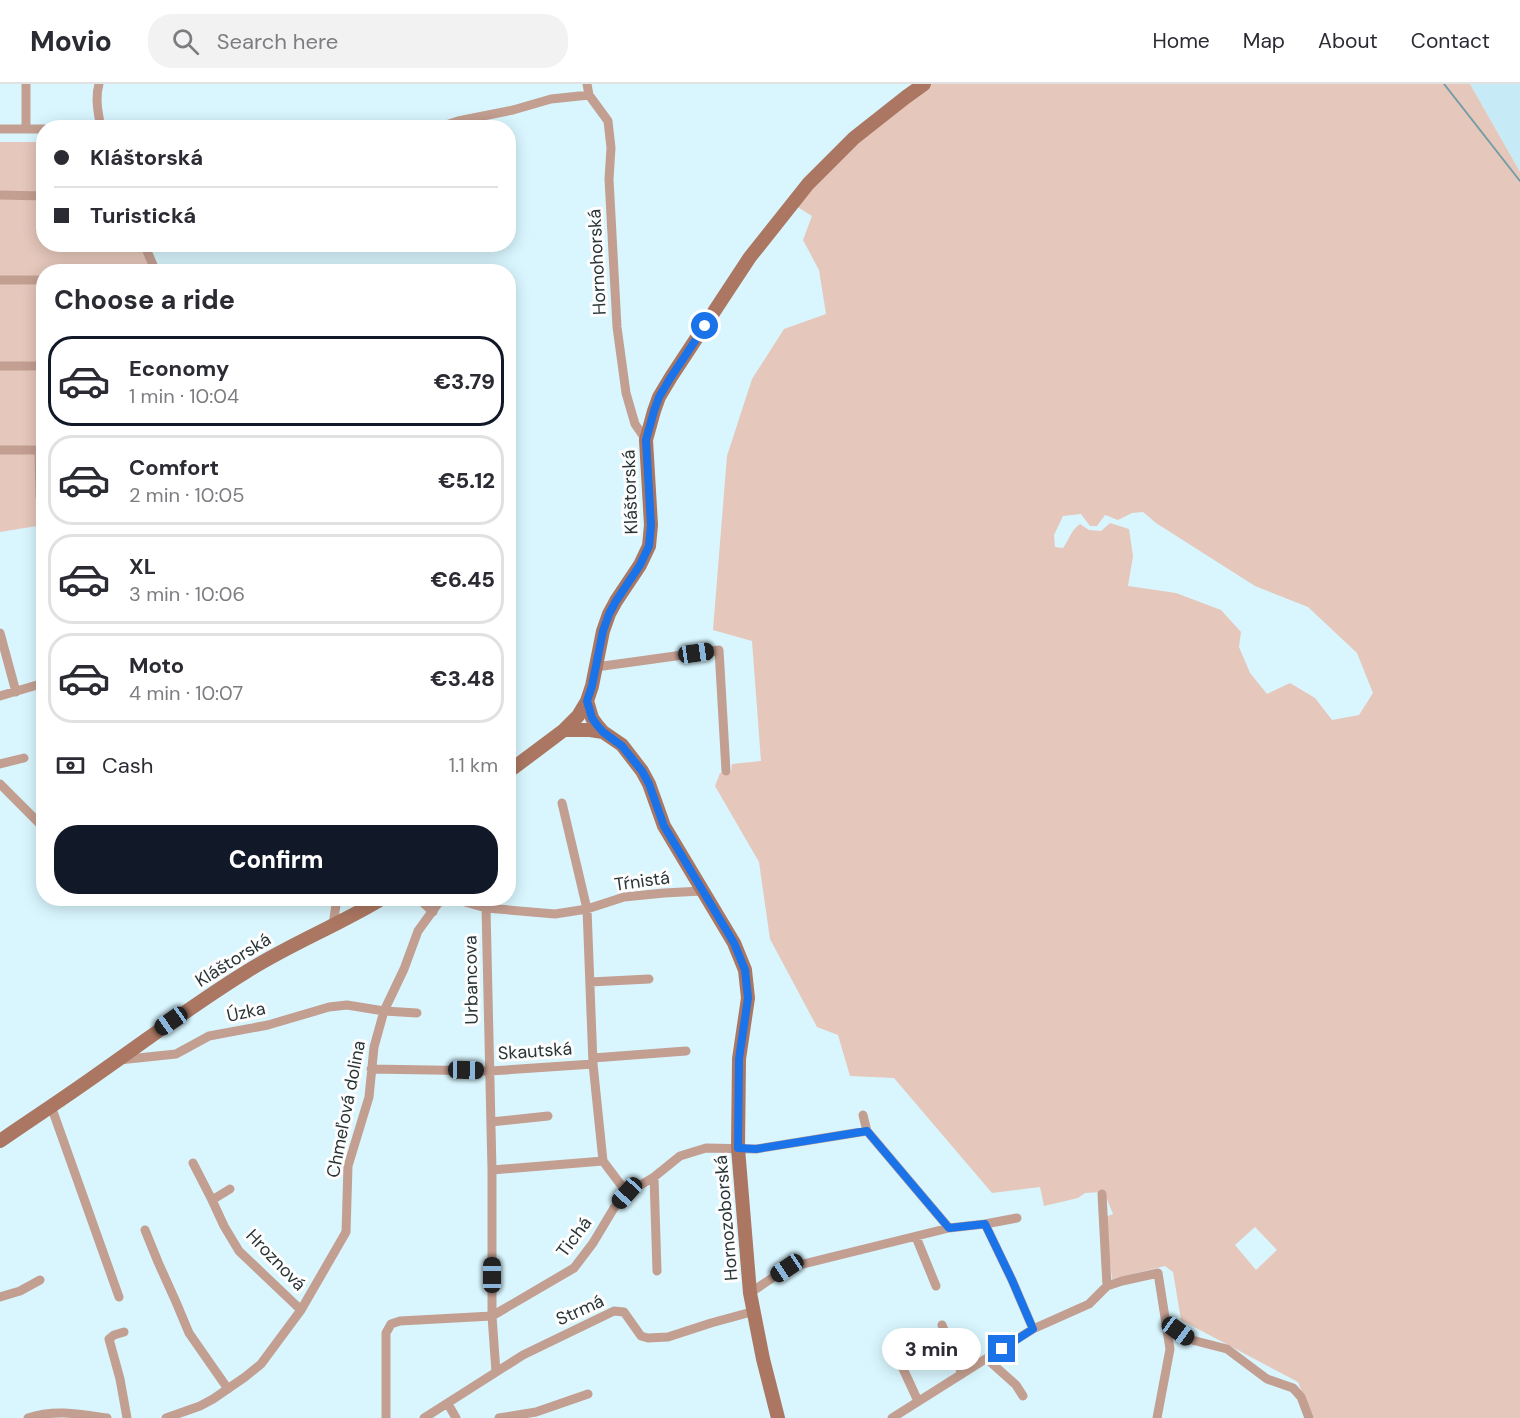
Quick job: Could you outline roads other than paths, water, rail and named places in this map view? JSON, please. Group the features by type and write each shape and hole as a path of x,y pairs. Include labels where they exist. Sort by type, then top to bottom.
{"street":[{"path":"26,84 26,129"},
{"path":"99,84 97,110 99,120"},
{"name":"Hornohorská","path":"587,84 589,95 608,121 611,148 609,179 617,327 626,393 635,424 646,440"},
{"name":"Kláštorská","path":"516,766 564,730 578,716 587,701 609,614 640,565 649,546 651,525 646,440 654,411 664,388 750,257 808,184 854,138 924,84"},
{"path":"463,120 513,110 551,99 589,95"},
{"path":"0,129 36,129"},
{"path":"0,195 36,195"},
{"path":"0,280 36,280"},
{"path":"0,366 36,366"},
{"path":"0,450 36,450"},
{"path":"0,633 16,692"},
{"path":"596,667 719,650 726,771"},
{"path":"0,696 36,686"},
{"name":"Hornozoborská","path":"587,701 592,718 603,732 622,746 642,771 664,826 734,943 745,970 748,998 739,1059 738,1148 750,1293 778,1418"},
{"path":"564,730 603,732"},
{"path":"0,764 24,758"},
{"path":"0,784 36,820"},
{"path":"562,803 587,909 593,1061 603,1161 627,1193"},
{"name":"Tŕnistá","path":"477,906 555,914 587,909 624,897 664,892 702,891"},
{"path":"333,925 336,906"},
{"name":"Kláštorská","path":"0,1141 171,1021 244,973 274,954 370,906"},
{"path":"428,906 433,912"},
{"name":"Chmeľová dolina","path":"166,1418 200,1406 228,1389 261,1364 301,1310 346,1232 348,1167 369,1097 374,1047 384,1011 404,969 418,931 439,906"},
{"name":"Urbancova","path":"486,908 492,1170 492,1316 496,1372"},
{"path":"590,982 649,979"},
{"name":"Úzka","path":"117,1060 176,1054 209,1036 268,1025 329,1007 347,1005 384,1011"},
{"path":"384,1011 417,1013"},
{"name":"Skautská","path":"371,1069 490,1071 686,1051"},
{"path":"51,1106 119,1297"},
{"path":"863,1115 867,1131 949,1228"},
{"path":"491,1122 548,1116"},
{"name":"Tichá","path":"492,1316 574,1268 593,1243 614,1208 627,1193 654,1177 680,1156 706,1149 756,1149 867,1131"},
{"path":"492,1170 603,1161"},
{"name":"Hroznová","path":"193,1163 239,1251 301,1310"},
{"path":"654,1177 657,1271"},
{"path":"212,1200 230,1189"},
{"path":"1102,1194 1107,1286"},
{"path":"750,1293 787,1268 949,1228 1017,1218"},
{"path":"985,1224 1033,1329"},
{"path":"146,1230 189,1333 228,1389"},
{"path":"916,1237 936,1286"},
{"path":"892,1418 1033,1329 1089,1304 1107,1286 1158,1273 1170,1349 1157,1418"},
{"path":"0,1296 20,1291 40,1280"},
{"name":"Strmá","path":"424,1418 523,1356 614,1311 624,1312 641,1336 648,1338 668,1337 754,1311"},
{"path":"386,1418 386,1333 391,1324 400,1321 492,1316"},
{"path":"1167,1324 1188,1339 1227,1349 1267,1379 1293,1388 1301,1397 1309,1418"},
{"path":"942,1325 962,1374"},
{"path":"124,1332 109,1339 120,1378 127,1418"},
{"path":"894,1343 899,1360 918,1401"},
{"path":"987,1359 1016,1385 1023,1396"},
{"path":"499,1418 536,1412 588,1394"},
{"path":"448,1404 456,1418"},
{"path":"28,1418 52,1413 107,1418"}],"waterway":[{"path":"1444,84 1520,181"}]}
